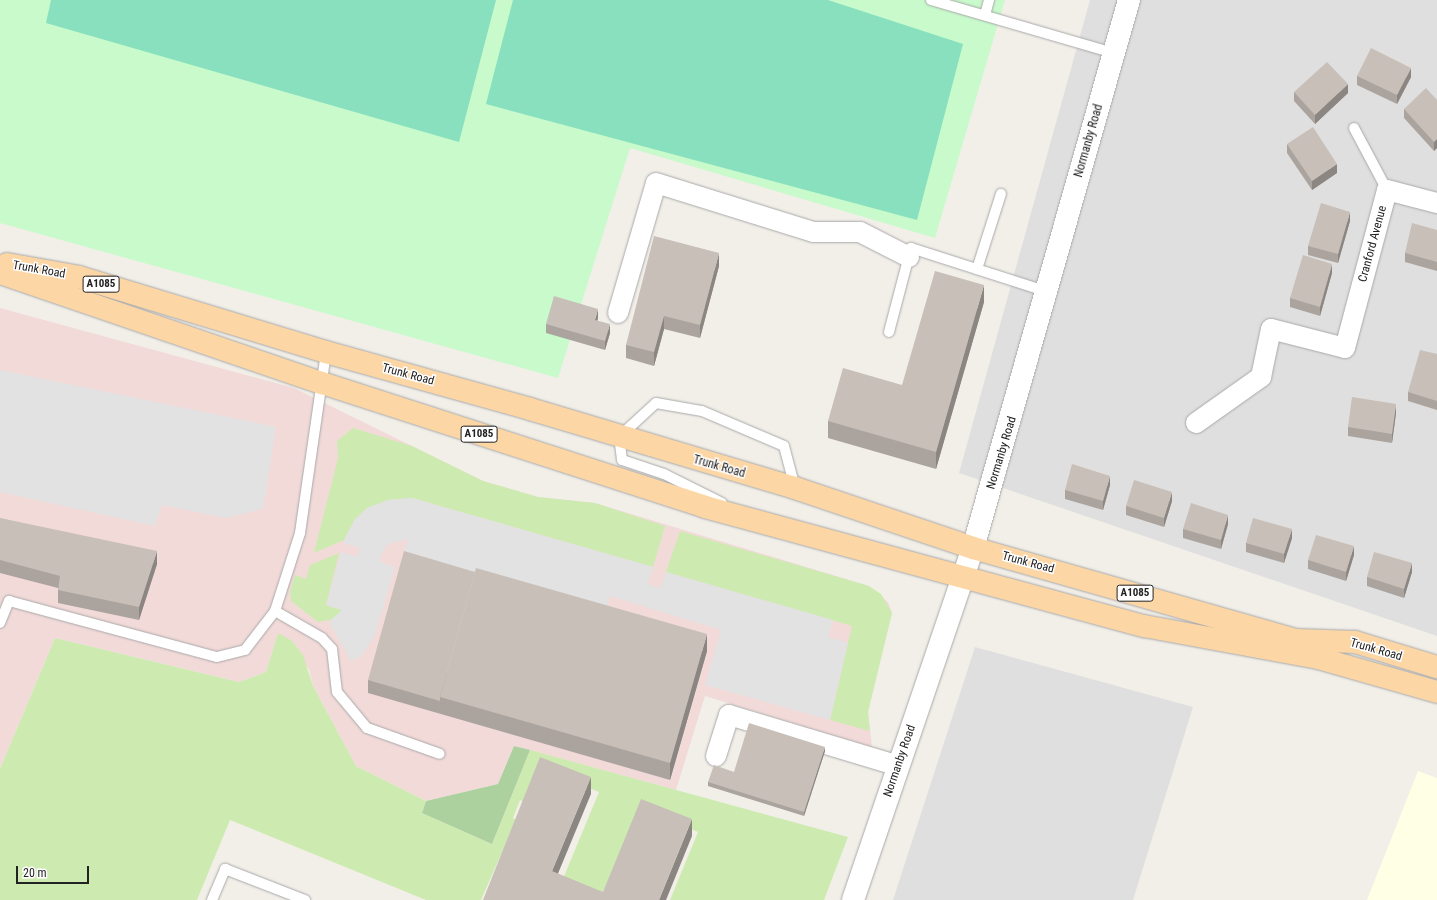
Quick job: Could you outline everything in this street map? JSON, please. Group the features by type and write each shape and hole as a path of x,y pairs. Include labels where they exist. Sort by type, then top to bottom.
{"main road":[{"name":"Trunk Road","path":"0,263 79,277 326,352 795,488 973,548 1295,640 1355,642 1437,667"},
{"name":"A1085","path":"0,273 322,383 768,525 963,579 1144,626 1318,658 1437,692"}],"street":[{"name":"Normanby Road","path":"853,900 973,548 1048,292 1129,0"},
{"path":"618,312 656,183 813,232 860,232 909,257"},
{"name":"Cranford Avenue","path":"1196,423 1261,377 1271,329 1345,348 1387,190 1437,203"},
{"path":"716,756 729,715 899,766"}],"lane":[{"path":"931,0 1114,52"},
{"path":"985,15 989,0"},
{"path":"1354,128 1387,190"},
{"path":"977,269 1001,194"},
{"path":"889,332 911,248 1048,292"},
{"path":"0,624 9,601 217,657 246,650 275,611 300,533 326,352"},
{"path":"768,525 664,474 622,460 619,437 656,403 702,411 784,446 795,488"},
{"path":"275,611 322,638 332,649 338,692 367,728 440,754"},
{"path":"212,900 225,869 305,900"}],"shaded area":[{"path":"1090,0 1437,0 1437,636 959,473"},
{"path":"0,308 294,388 483,481 538,497 595,503 869,586 888,602 892,613 868,712 872,747 705,696 676,790 514,746 498,784 426,801 356,766 313,686 309,669 278,634 266,672 239,682 55,638 0,769"},
{"path":"0,370 276,427 263,509 225,518 162,505 155,526 0,492"},
{"path":"412,498 653,567 648,584 660,588 666,572 833,620 828,637 848,643 830,720 705,685 721,630 610,596 605,614 403,556 408,539 388,544 382,553 379,561 395,567 375,635 361,656 351,661 329,622 342,610 326,605 341,552 357,557 360,548 344,543 344,540 355,519 367,508 388,500"},
{"path":"975,647 1193,707 1133,900 893,900"},
{"path":"1418,771 1437,778 1437,900 1367,900"}],"green space":[{"path":"0,0 1005,0 935,238 630,148 558,378 0,223"},
{"path":"51,0 496,0 459,142 46,23"},
{"path":"513,0 828,0 963,44 917,220 486,104"},
{"path":"353,428 412,446 483,481 538,497 595,503 665,526 653,567 412,498 388,500 355,519 344,540 314,553 338,458 337,441"},
{"path":"680,531 869,586 881,594 892,613 868,712 870,731 830,720 852,626 666,572"},
{"path":"339,553 326,605 342,610 335,619 318,622 291,601 290,592 295,575 306,579 310,565"},
{"path":"278,633 292,641 303,655 313,686 356,766 426,801 422,813 492,844 530,750 848,837 824,900 670,900 698,832 639,807 600,900 560,886 599,792 538,768 523,802 520,800 513,818 516,820 481,900 426,900 230,820 197,900 0,900 0,769 55,638 239,682 266,672"},
{"path":"514,746 530,750 492,844 422,813 426,801 498,784"}],"building":[{"path":"1371,48 1411,68 1397,95 1357,76"},
{"path":"1327,62 1348,84 1315,115 1294,92"},
{"path":"1426,88 1437,100 1437,139 1434,142 1404,109"},
{"path":"1313,127 1337,164 1312,181 1287,144"},
{"path":"1321,203 1350,212 1338,254 1308,246"},
{"path":"1412,223 1437,230 1437,262 1405,253"},
{"path":"654,236 719,253 700,325 664,316 654,352 626,345"},
{"path":"1303,255 1332,264 1320,307 1290,298"},
{"path":"935,271 984,285 936,452 828,421 843,368 902,385"},
{"path":"554,296 598,309 595,320 610,324 605,341 546,324"},
{"path":"1420,350 1437,354 1437,401 1408,392"},
{"path":"1352,397 1396,404 1392,434 1348,427"},
{"path":"1072,464 1110,476 1103,501 1065,490"},
{"path":"1134,480 1172,492 1164,518 1126,506"},
{"path":"1191,503 1228,515 1221,540 1183,529"},
{"path":"0,518 157,551 139,607 58,590 60,576 0,560"},
{"path":"1253,518 1292,529 1284,554 1246,543"},
{"path":"1316,535 1354,546 1346,572 1308,560"},
{"path":"404,551 475,572 440,701 368,680"},
{"path":"1374,552 1412,563 1404,589 1367,577"},
{"path":"476,568 707,634 670,763 440,697"},
{"path":"749,723 825,747 804,812 708,782 714,765 734,772"},
{"path":"540,757 591,777 552,871 603,892 641,799 692,819 659,900 483,900"}]}
